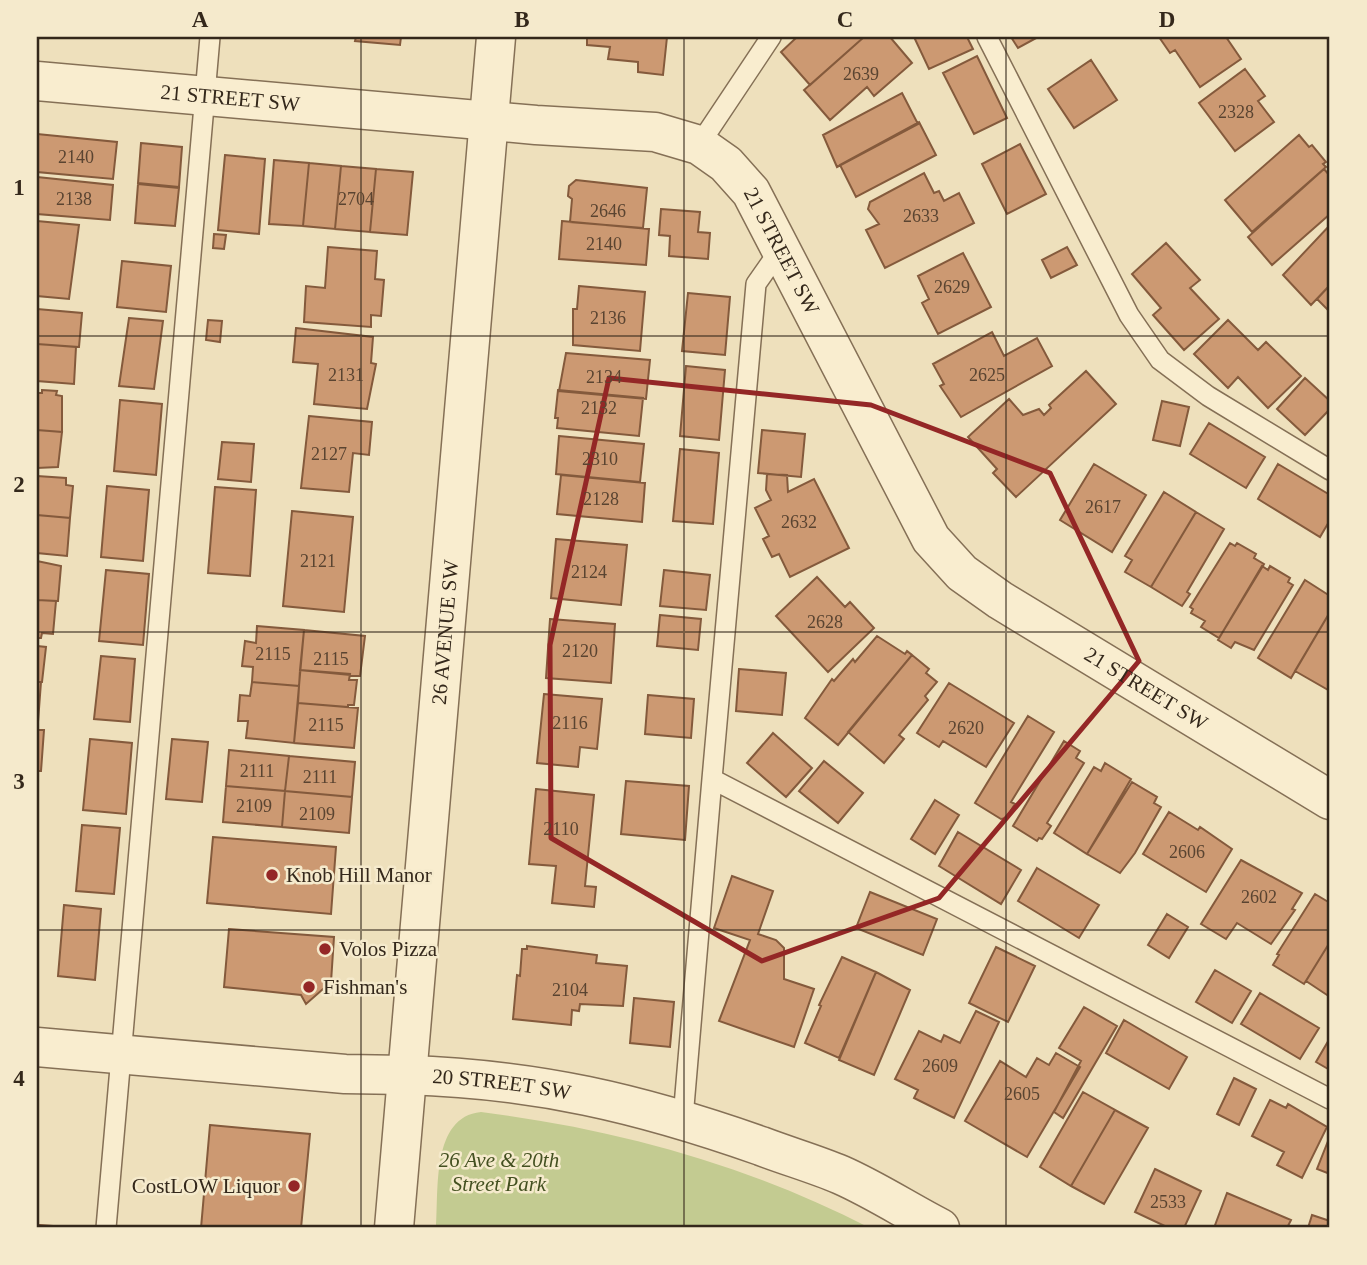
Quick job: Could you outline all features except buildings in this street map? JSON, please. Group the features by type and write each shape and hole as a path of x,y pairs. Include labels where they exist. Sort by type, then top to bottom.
{"street":[{"name":"26 AVENUE SW","path":"394,1228 496,37"},
{"name":"21 STREET SW","path":"37,81 489,121 655,132 699,145 726,164 751,192 782,247 931,539 962,573 1000,600 1330,800"},
{"name":"20 STREET SW","path":"37,1047 345,1074 486,1078 597,1096 683,1118 841,1175 940,1228"}],"lane":[{"path":"106,1228 210,37"},
{"path":"699,145 771,37"},
{"path":"987,37 1129,315 1160,360 1208,396 1330,470"},
{"path":"683,1118 756,284 782,247"},
{"path":"712,779 1330,1099"}],"highlighted area":[{"path":"609,378 871,405 1050,473 1139,661 939,898 762,961 551,838 550,645"}],"green space":[{"name":"26 Ave & 20th Street Park","path":"481,1112 582,1128 681,1153 777,1186 870,1228 436,1228 438,1176 446,1141 453,1127 465,1117"}],"place":[{"name":"Knob Hill Manor","path":"272,875"},
{"name":"Volos Pizza","path":"325,949"},
{"name":"Fishman's","path":"309,987"},
{"name":"CostLOW Liquor","path":"294,1186"}]}
